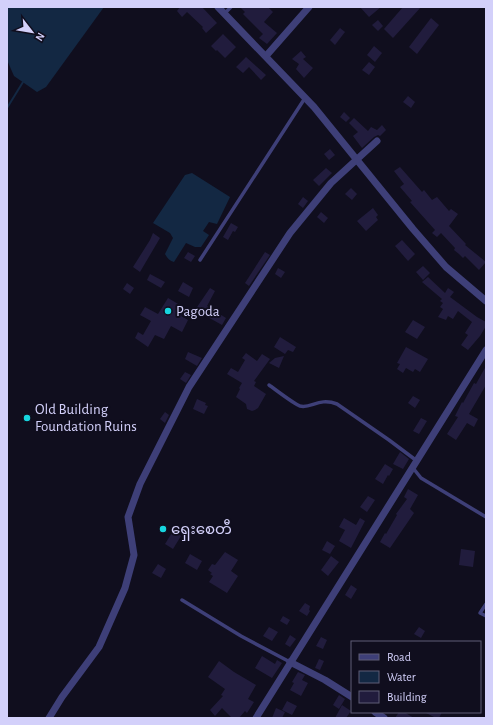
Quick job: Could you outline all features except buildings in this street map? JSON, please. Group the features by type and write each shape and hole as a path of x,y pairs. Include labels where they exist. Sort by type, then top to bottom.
{"street":[{"path":"218,7 306,97 356,160 446,267 486,301"},
{"path":"266,56 309,7"},
{"path":"49,718 62,697 99,647 125,588 134,555 128,517 140,484 189,387 290,233 331,183 377,141"},
{"path":"256,718 486,350"},
{"path":"290,662 325,680 351,696"}],"lane":[{"path":"224,14 231,7"},
{"path":"200,260 306,97"},
{"path":"269,385 300,406 307,406 323,401 336,404 417,461"},
{"path":"413,468 421,478 486,517"},
{"path":"182,600 241,636 290,662"},
{"path":"486,604 480,613 486,616"}],"water":[{"path":"7,7 104,7 46,87 37,92 14,76 7,60"},
{"path":"192,173 230,197 217,224 209,222 203,231 209,235 201,247 195,247 186,243 174,262 171,261 165,254 173,238 170,233 153,223 185,175"}],"waterway":[{"path":"7,108 23,82"}],"place":[{"name":"Pagoda","path":"168,311"},
{"name":"Old Building Foundation Ruins","path":"27,418"},
{"name":"ရှေးစေတီ","path":"163,529"}]}
